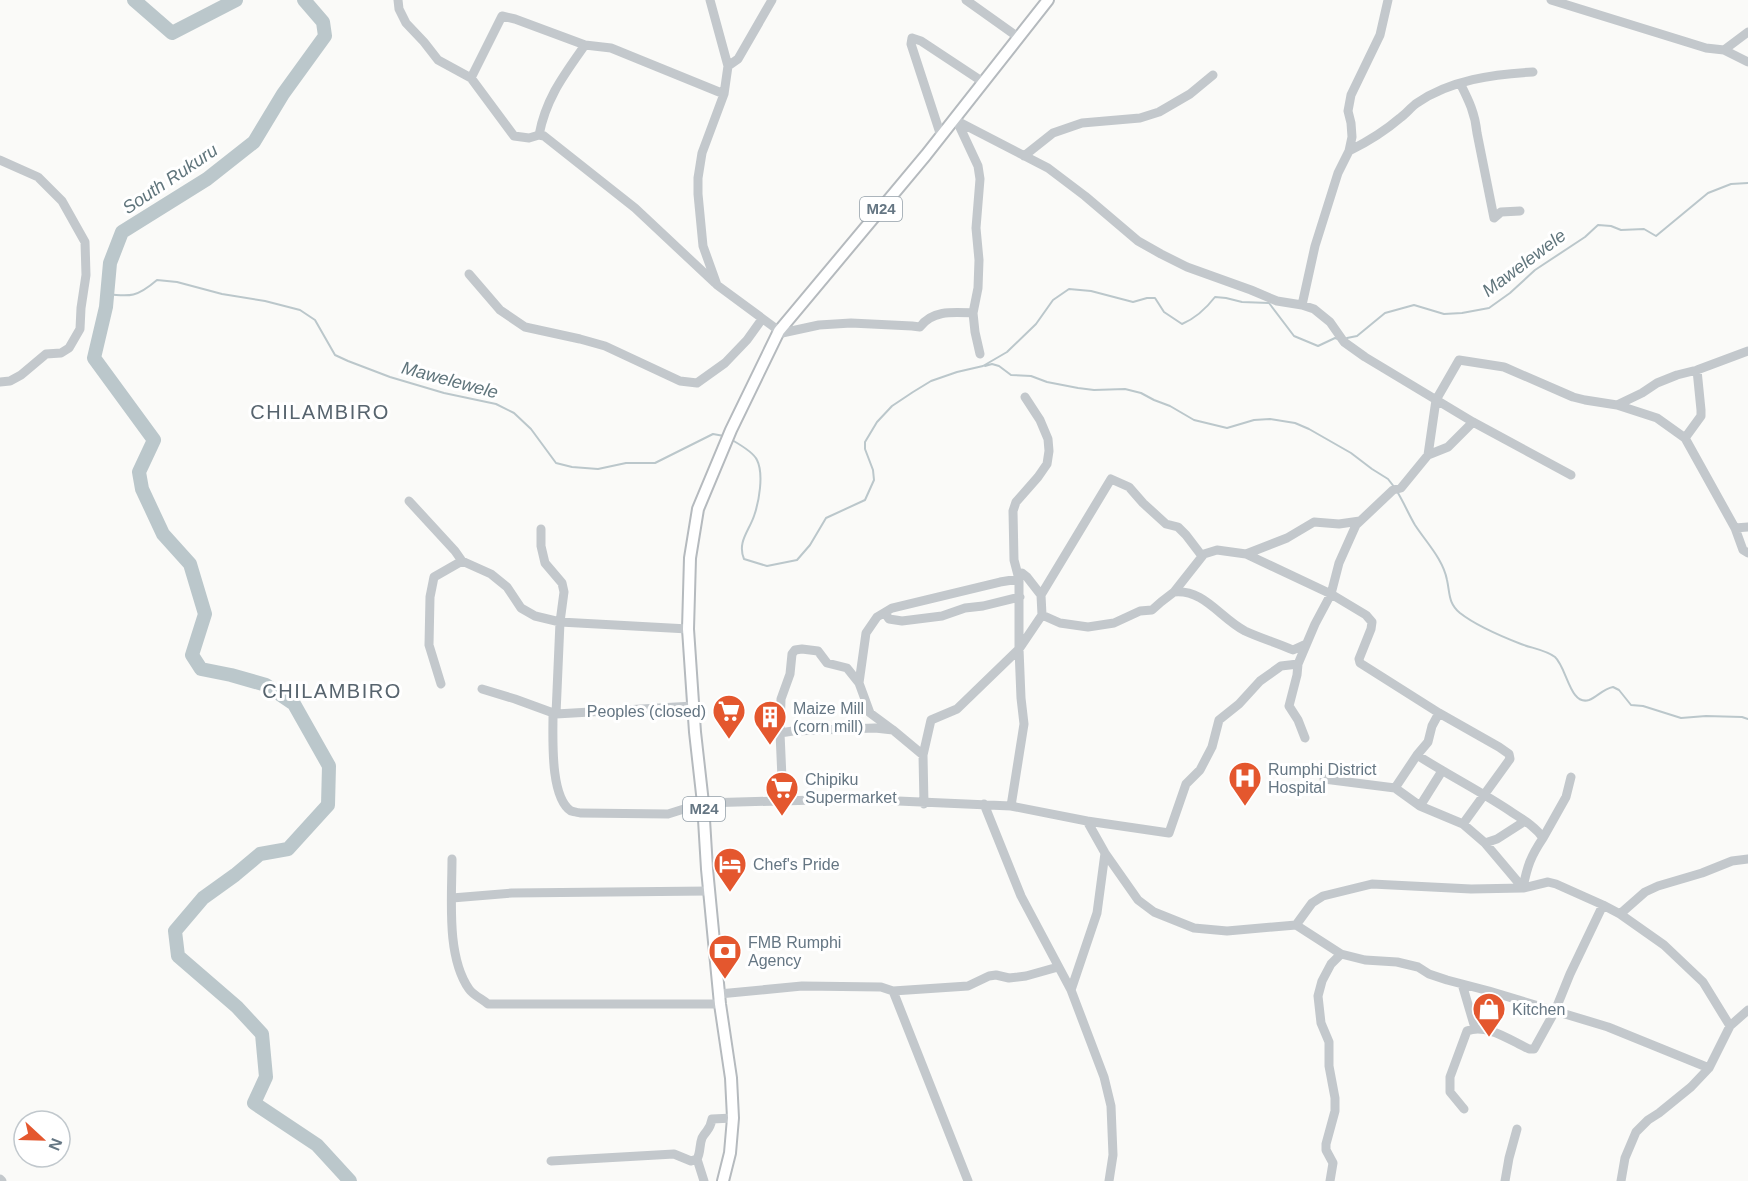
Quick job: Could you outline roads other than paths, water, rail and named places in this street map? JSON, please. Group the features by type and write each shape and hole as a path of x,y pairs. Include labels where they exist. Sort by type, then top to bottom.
{"main road":[{"name":"M24","path":"723,1181 730,1153 733,1118 731,1078 719,999 688,629 690,558 698,509 731,430 779,331 956,120 1048,0"}],"street":[{"path":"398,0 399,9 406,23 438,60 471,78 514,136 529,138 544,136 634,208 717,285 782,333 819,325 851,323 920,327 934,314 972,313"},
{"path":"710,0 728,66 724,94 702,153 698,194 703,246 717,285"},
{"path":"728,66 738,59 772,0"},
{"path":"966,0 1018,37"},
{"path":"1302,304 1315,246 1338,173 1349,151 1352,137 1348,111 1351,95 1380,35 1388,0"},
{"path":"1551,0 1707,48 1724,50 1748,62"},
{"path":"471,78 501,16 585,45 611,48 724,94"},
{"path":"1724,50 1748,32"},
{"path":"941,136 910,44 912,38 921,41 984,82"},
{"path":"539,135 543,115 561,79 585,45"},
{"path":"1349,151 1376,135 1416,103 1439,89 1509,73 1533,72"},
{"path":"1024,156 1053,133 1082,123 1140,118 1159,112 1190,94 1213,75"},
{"path":"1460,83 1476,119 1494,218 1501,212 1520,211"},
{"path":"956,120 1048,168 1138,241 1161,254 1187,267 1277,301 1302,304 1314,309 1330,322 1342,338 1398,378 1571,475"},
{"path":"956,120 978,166 980,179 976,228 979,260 978,288 972,313 980,354"},
{"path":"0,160 38,177 63,201 86,242 86,275 80,329 69,348 61,353 46,354 21,375 10,381 0,382"},
{"path":"468,274 500,310 525,327 605,346 680,381 697,383 725,363 747,340 762,319"},
{"path":"1617,405 1657,383 1748,351"},
{"path":"1428,455 1436,400 1459,360 1504,367 1573,397 1617,405 1657,418 1685,438 1735,528 1743,550 1748,553"},
{"path":"1685,438 1701,416 1697,370"},
{"path":"1011,806 1024,724 1019,649 1020,597 1019,579 1014,560 1013,511 1016,502 1047,464 1049,451 1048,439 1040,420 1025,397"},
{"path":"1305,738 1289,706 1298,664 1331,594 1351,534 1360,521 1397,489 1428,455 1448,447 1473,422"},
{"path":"924,804 923,755 931,720 957,709 1019,649 1042,615 1041,595 1111,479 1129,487 1166,524 1178,527 1202,556"},
{"path":"409,501 455,550 462,561 491,574 507,587 521,608 535,616 560,622 688,629"},
{"path":"1246,554 1287,538 1314,522 1339,524 1360,521"},
{"path":"1735,528 1748,526"},
{"path":"540,529 545,564 562,583 564,592 560,622 556,714 553,716 552,756 560,798 572,811 580,813 668,814 704,803 853,799 924,804 1011,806 1087,821 1169,833 1186,784 1200,770 1212,747 1219,720 1239,704 1260,681 1281,666 1298,664"},
{"path":"1042,615 1060,623 1088,627 1114,622 1140,611 1152,610 1173,592 1202,556 1218,550 1246,554 1331,594 1366,615 1372,622 1359,659 1360,663 1439,714 1509,754 1510,759 1463,824"},
{"path":"441,684 429,645 429,597 434,577 462,561"},
{"path":"1019,579 1022,573 1041,595"},
{"path":"859,683 866,633 877,617 892,608 1019,579"},
{"path":"1173,592 1185,591 1200,597 1244,630 1293,650 1306,644"},
{"path":"885,613 889,619 902,621 942,616 965,608 1020,597"},
{"path":"783,801 781,699 795,650 818,651 827,663 842,666 850,671 859,683 870,713 923,755"},
{"path":"482,689 556,714 693,706"},
{"path":"1395,788 1428,742 1432,726 1439,714"},
{"path":"780,733 793,730 875,728 893,730"},
{"path":"1417,755 1485,794 1525,821 1543,838"},
{"path":"1420,806 1442,771"},
{"path":"1523,888 1531,856 1566,796 1571,777"},
{"path":"1324,778 1395,788 1420,806 1463,824 1485,843 1523,888"},
{"path":"984,804 1020,896 1071,990 1104,1077 1111,1106 1113,1155 1109,1181"},
{"path":"1087,821 1106,854 1138,900 1154,912 1194,928 1227,931 1296,926 1341,954 1365,960 1397,962 1418,967 1429,974 1608,1027 1709,1068"},
{"path":"1485,843 1497,839 1525,821"},
{"path":"1071,990 1097,913 1106,854"},
{"path":"452,859 453,926 456,953 462,976 470,992 488,1004 719,999 802,986 881,987 893,991 968,986 989,976 1010,978 1026,976 1058,967"},
{"path":"1620,914 1645,892 1658,886 1732,861 1748,859"},
{"path":"1296,926 1312,903 1323,896 1372,884 1471,889 1523,888 1548,882 1620,914 1664,945 1703,982 1730,1026"},
{"path":"452,898 512,893 710,891"},
{"path":"1464,1109 1450,1092 1450,1077 1467,1031 1475,1028 1489,1030 1529,1049 1534,1049 1555,1011 1603,905"},
{"path":"1330,1181 1333,1163 1326,1150 1326,1144 1335,1111 1335,1098 1329,1066 1329,1042 1321,1023 1318,996 1322,981 1331,964 1341,954"},
{"path":"1462,984 1475,1028"},
{"path":"893,991 968,1181"},
{"path":"1620,1181 1625,1158 1636,1132 1691,1087 1709,1068 1730,1026 1748,1010"},
{"path":"704,1181 697,1159 703,1137 711,1128 712,1119 733,1118"},
{"path":"1505,1181 1517,1129"},
{"path":"551,1161 674,1154 691,1161 697,1159"}],"waterway":[{"name":"South Rukuru","path":"134,0 172,33 236,0"},
{"name":"South Rukuru","path":"304,0 323,22 325,36 283,94 254,142 207,179 122,232 110,263 106,307 94,358 154,440 139,472 142,489 163,534 190,564 205,614 192,655 201,669 266,685 294,704 329,766 328,805 288,849 260,854 203,898 175,931 178,956 237,1007 262,1034 266,1077 254,1103 317,1145 350,1181"},
{"name":"Mawelewele","path":"1347,338 1357,336 1385,313 1414,305 1444,314 1489,308 1510,293 1535,270 1585,237 1598,225 1621,230 1644,229 1656,236 1708,193 1731,184 1748,183"},
{"name":"Mawelewele","path":"106,294 139,293 157,280 177,282 300,310 315,320 335,355 390,377 444,393 496,404 514,413 531,429 556,463 572,467 598,469 626,463 655,463 713,434 724,436"},
{"name":"Mawelewele","path":"732,440 755,457 760,473 758,503 744,537 742,553 744,559 767,566 797,560 810,545 826,518 865,500 874,480 865,442 877,422 892,406 931,381 983,366 1007,352 1036,324 1053,300 1069,289 1091,291 1133,302 1155,298 1164,312 1182,324 1200,313 1215,297 1242,302 1269,303 1294,336 1318,346 1335,338 1338,339"},
{"path":"985,366 992,364 1011,375 1031,376 1047,382 1078,388 1125,389 1141,393 1194,420 1227,428 1254,420 1270,419 1295,423 1351,453 1388,479 1395,488"},
{"path":"1398,493 1415,525 1442,565 1450,598 1456,609 1489,630 1555,657 1577,697 1589,700 1613,687 1619,690 1631,705 1643,706 1681,718 1706,716 1748,719"}],"place":[{"name":"Peoples (closed)","path":"729,740"},
{"name":"Maize Mill (corn mill)","path":"770,746"},
{"name":"Rumphi District Hospital","path":"1245,807"},
{"name":"Chipiku Supermarket","path":"782,817"},
{"name":"Chef's Pride","path":"730,893"},
{"name":"FMB Rumphi Agency","path":"725,980"},
{"name":"Kitchen","path":"1489,1038"}],"district":[{"name":"CHILAMBIRO","path":"320,412"},
{"name":"CHILAMBIRO","path":"332,691"}]}
